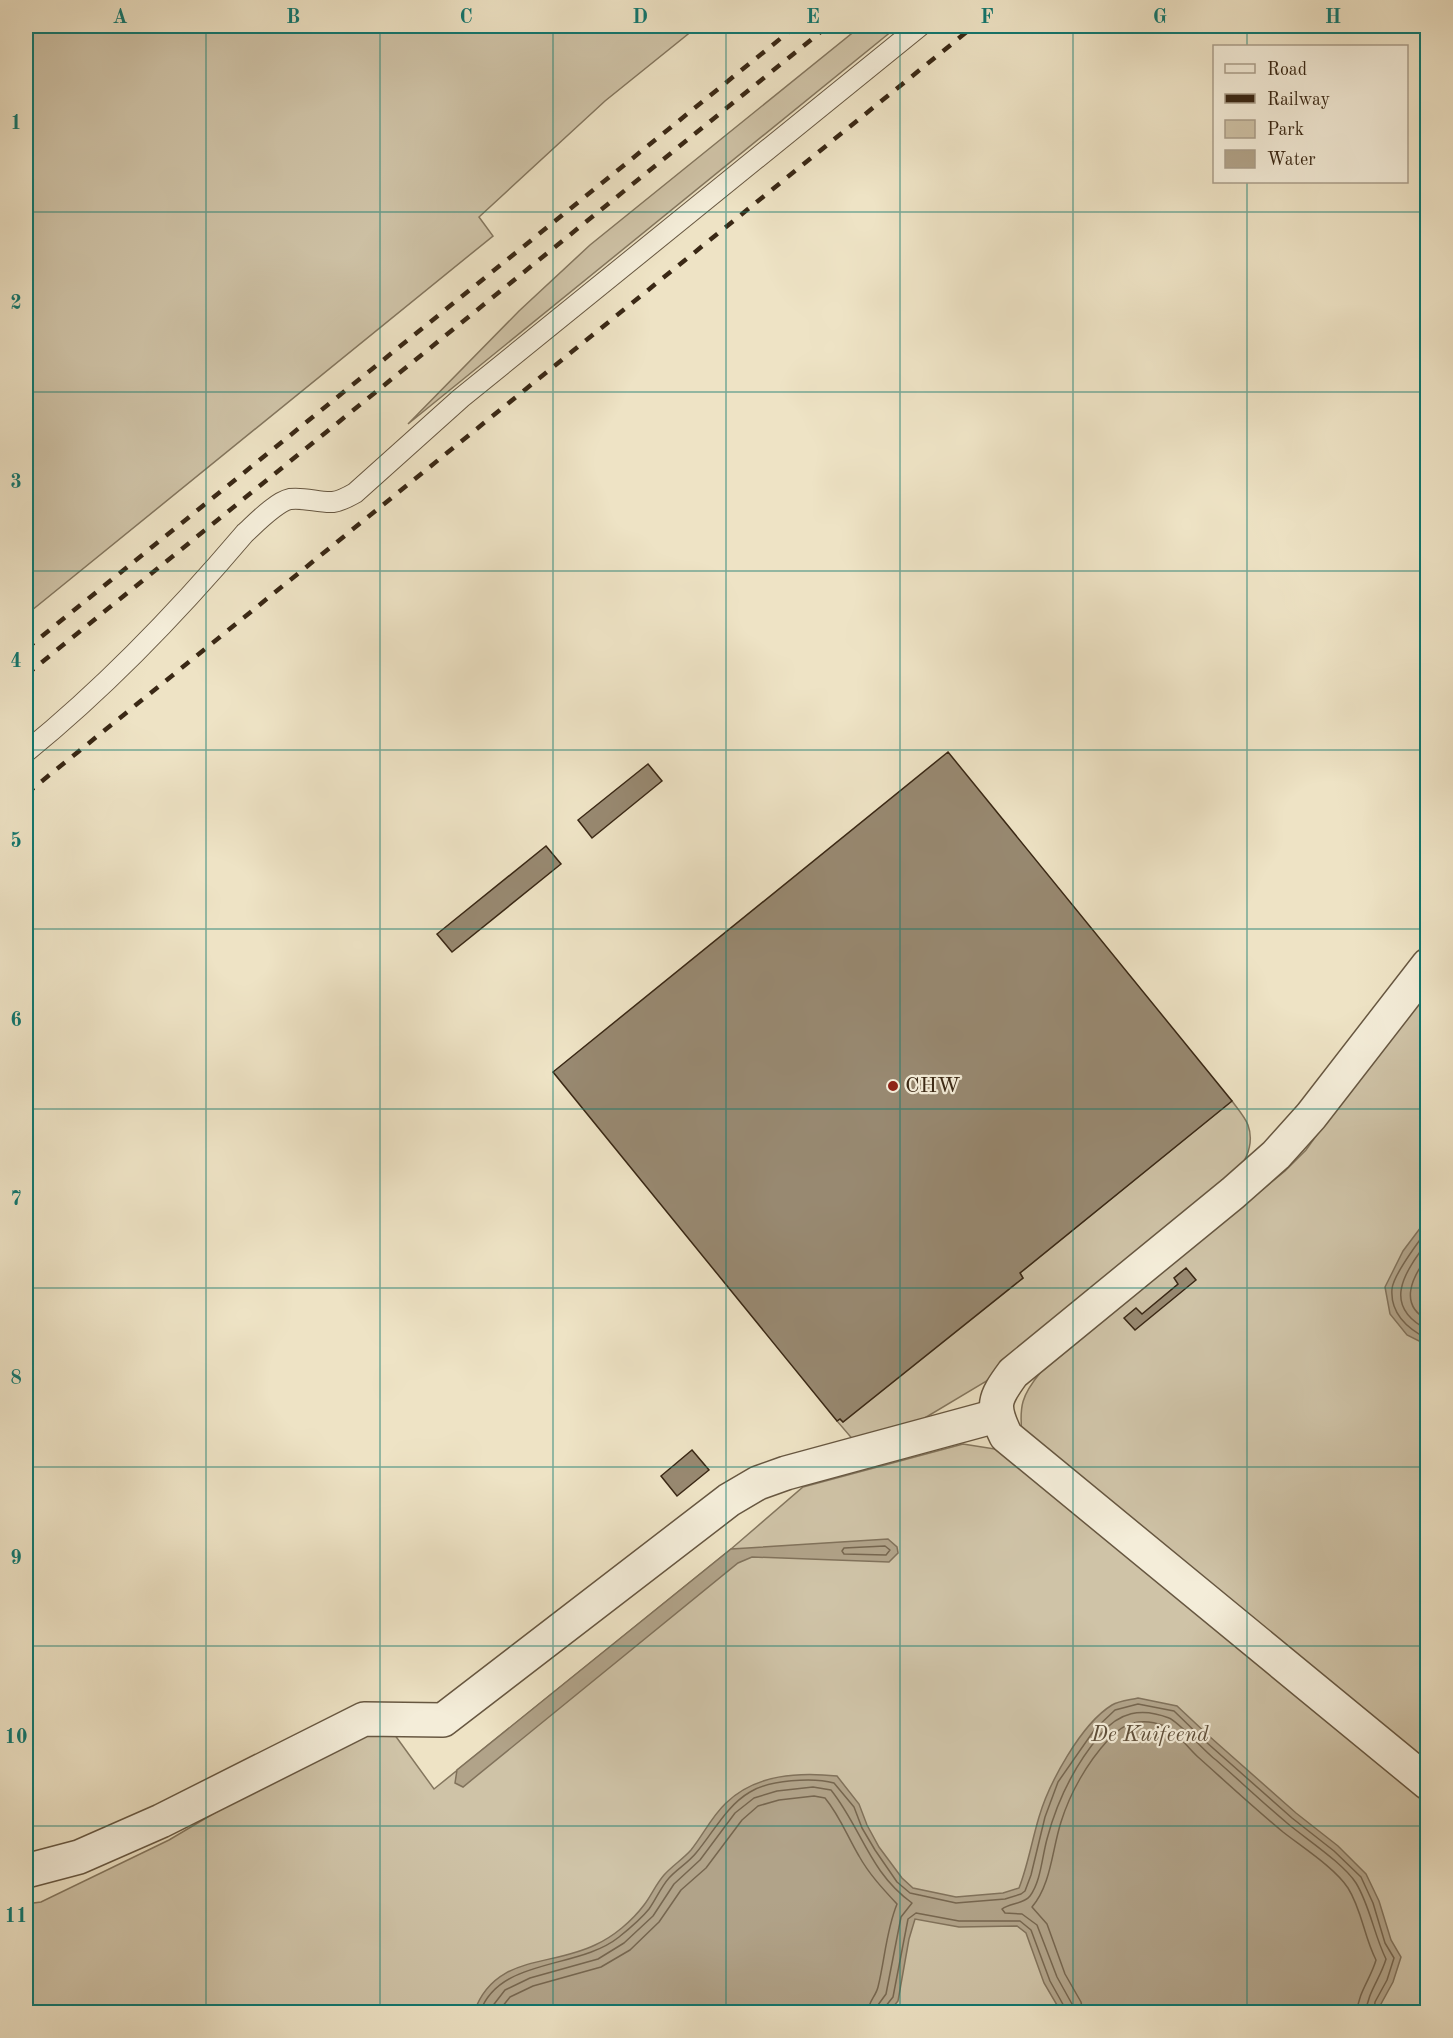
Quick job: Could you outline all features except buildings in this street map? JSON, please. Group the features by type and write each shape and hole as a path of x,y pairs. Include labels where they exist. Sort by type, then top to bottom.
{"street":[{"path":"1428,965 1311,1116 1276,1155 1014,1373 998,1394 996,1416 1006,1436 1428,1783"},
{"path":"26,1871 79,1857 161,1821 364,1719 443,1720 729,1500 758,1484 786,1473 996,1416"}],"lane":[{"path":"26,752 134,654 262,516 288,500 331,502 342,500 355,493 461,398 920,26"}],"green space":[{"path":"26,26 698,26 605,101 479,217 493,236 26,615"},
{"path":"861,26 898,26 408,424 519,311 590,245"},
{"name":"De Kuifeend","path":"1427,981 1427,2012 26,2012 26,1904 41,1902 169,1840 326,1747 389,1727 434,1789 731,1549 803,1487 963,1444 1001,1450 1022,1434 1023,1401 1040,1373 1285,1171 1306,1150"},
{"path":"1232,1101 1247,1122 1250,1141 1243,1164 1229,1184 985,1382 918,1422 855,1442 837,1421 840,1419 843,1422 1023,1278 1020,1273"}],"water":[{"path":"1427,1219 1427,1345 1407,1335 1390,1314 1385,1287 1403,1251"},
{"path":"888,1539 897,1547 898,1553 889,1562 752,1557 738,1563 463,1787 455,1783 457,1770 731,1549"},
{"path":"1138,1698 1177,1706 1296,1813 1338,1846 1366,1874 1379,1901 1391,1940 1401,1957 1393,1982 1379,2012 1061,2012 1044,1983 1026,1933 1017,1926 959,1927 915,1919 909,1939 898,2001 889,2012 474,2012 483,1993 495,1980 510,1971 578,1952 602,1942 628,1923 667,1872 691,1850 726,1803 751,1786 778,1777 808,1774 837,1776 859,1804 879,1847 902,1878 913,1888 956,1897 1003,1893 1019,1888 1044,1803 1068,1755 1100,1714 1112,1705"}],"railway":[{"path":"26,649 796,26"},
{"path":"26,675 828,26"},
{"path":"26,794 974,26"}],"place":[{"name":"CHW","path":"893,1086"}]}
